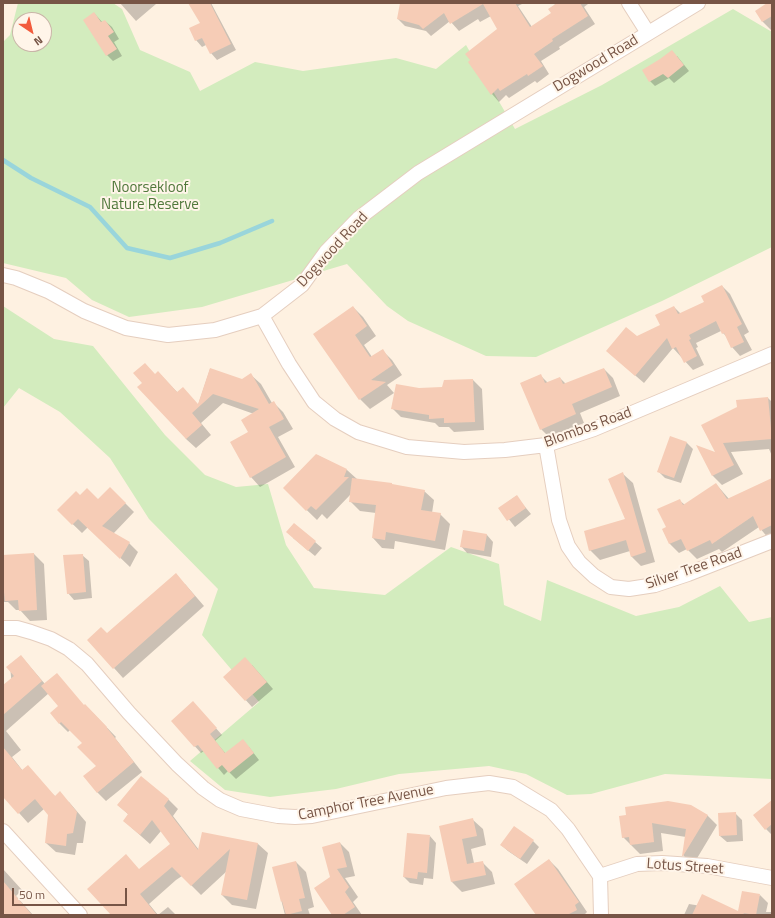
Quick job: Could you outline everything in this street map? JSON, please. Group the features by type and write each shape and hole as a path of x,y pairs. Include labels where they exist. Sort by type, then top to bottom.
{"street":[{"path":"629,3 648,33"},
{"name":"Dogwood Road","path":"3,275 16,278 48,291 84,311 126,328 168,336 215,330 262,316 302,285 326,252 359,218 418,173 698,3"},
{"name":"Blombos Road","path":"262,316 289,364 314,402 336,419 358,432 407,447 464,452 505,450 546,444 594,429 772,354"},
{"name":"Silver Tree Road","path":"546,444 559,520 568,546 579,562 594,576 611,587 629,589 655,585 688,574 772,541"},
{"name":"Camphor Tree Avenue","path":"3,628 17,628 31,632 51,639 69,649 87,664 129,713 193,779 220,800 241,809 278,816 312,816 446,788 489,783 513,787 551,810 568,830 600,876"},
{"path":"3,831 80,915"},
{"name":"Lotus Street","path":"600,876 637,864 662,863 707,866 772,878"},
{"path":"600,876 601,915"}],"green space":[{"name":"Noorsekloof Nature Reserve","path":"18,3 113,3 122,9 140,50 190,72 200,91 255,62 303,71 396,58 436,69 466,45 515,129 602,85 733,9 772,32 772,247 662,301 536,357 486,356 408,321 387,306 347,264 202,307 129,317 92,300 66,278 3,263 3,42 10,35 12,27 12,52 52,52 52,12 16,12"},
{"path":"3,306 54,339 93,346 165,435 205,475 236,487 268,484 286,545 314,588 385,595 451,547 499,564 504,605 541,621 547,580 636,616 679,607 720,586 749,622 772,617 772,779 665,774 591,794 567,795 526,774 489,766 399,774 336,789 270,797 225,790 190,761 259,702 202,635 218,589 149,519 110,458 60,412 19,388 3,408"}],"building":[{"path":"188,3 210,3 231,44 210,54 202,38 195,41 189,28 200,23"},
{"path":"400,3 515,3 530,27 551,13 548,9 557,3 580,3 588,16 552,39 553,41 534,54 543,66 500,91 498,88 491,95 468,62 470,60 465,54 497,29 483,4 450,24 444,13 423,29 419,25 397,19"},
{"path":"767,3 772,3 772,16 762,22 755,11"},
{"path":"94,12 101,22 105,20 114,32 108,36 117,49 106,56 83,20"},
{"path":"672,50 684,65 668,78 663,74 649,82 642,70"},
{"path":"722,285 742,324 737,327 744,342 731,348 716,321 689,335 691,339 689,340 697,356 684,363 676,347 672,349 667,338 635,376 606,351 626,327 637,336 660,325 655,315 674,306 678,314 704,302 701,296"},
{"path":"353,306 367,326 355,335 370,357 383,349 393,365 371,380 386,382 359,400 313,334"},
{"path":"145,363 155,374 158,371 177,392 183,387 198,404 210,368 242,379 251,373 269,404 274,401 284,419 269,427 286,457 250,478 230,442 248,432 241,420 259,409 213,394 192,413 202,425 186,439 137,387 142,383 133,373"},
{"path":"604,368 612,387 572,404 576,414 540,430 520,383 541,374 545,383 560,377 563,384"},
{"path":"473,379 475,422 444,423 444,418 429,419 429,415 391,409 396,384 419,388 442,387 444,380"},
{"path":"768,397 772,439 723,443 734,465 712,476 696,445 715,452 701,425 737,407 736,400"},
{"path":"670,436 687,442 674,478 657,472"},
{"path":"316,454 347,469 344,477 349,477 316,510 311,506 306,511 283,488"},
{"path":"623,472 646,552 631,557 626,540 589,551 584,531 625,519 608,479"},
{"path":"352,478 392,483 425,490 421,510 441,513 435,541 386,532 385,540 372,538 376,505 349,502"},
{"path":"772,478 772,525 760,531 753,516 712,544 710,540 687,551 681,539 669,544 662,529 666,527 657,509 680,499 683,505 716,483 727,499"},
{"path":"110,487 126,503 102,526 130,542 120,559 78,519 72,525 57,510 76,491 80,495 87,488 98,499"},
{"path":"517,495 526,508 507,521 498,508"},
{"path":"294,523 316,541 308,551 286,532"},
{"path":"463,530 487,534 484,551 460,547"},
{"path":"34,553 37,610 19,611 18,600 5,601 3,592 3,555"},
{"path":"83,554 86,592 67,594 63,555"},
{"path":"176,573 195,596 113,669 87,640 101,627 107,633"},
{"path":"21,655 42,681 3,715 3,685 14,676 6,667"},
{"path":"245,657 267,682 245,701 223,677"},
{"path":"57,673 84,705 85,704 107,727 134,762 97,793 83,776 96,766 77,747 82,743 61,722 59,724 50,713 58,706 41,686"},
{"path":"193,701 217,728 210,734 225,753 243,739 254,753 229,773 222,765 217,769 198,745 194,747 171,721"},
{"path":"3,747 22,770 28,765 55,796 60,791 77,812 73,833 67,834 66,846 45,843 48,815 35,799 18,814 3,797"},
{"path":"141,776 169,799 164,806 198,850 202,832 258,843 247,900 221,895 230,849 191,886 172,867 140,894 157,915 111,915 87,889 126,854 139,869 170,844 152,820 140,835 123,821 128,814 117,805"},
{"path":"772,800 772,824 765,830 753,815"},
{"path":"668,801 691,805 708,815 683,856 686,829 652,823 654,842 630,845 629,837 622,838 619,816 626,815 625,807"},
{"path":"736,812 737,835 719,836 718,813"},
{"path":"473,818 477,836 462,839 467,864 483,861 486,875 451,882 439,826"},
{"path":"514,826 534,840 520,859 500,845"},
{"path":"407,833 430,835 427,873 418,872 417,879 403,877"},
{"path":"340,842 347,867 337,869 349,887 345,892 355,907 343,915 332,915 314,888 330,877 322,847"},
{"path":"549,859 579,902 575,905 577,910 567,915 536,915 514,884"},
{"path":"296,861 305,898 299,899 302,911 286,915 272,867"},
{"path":"3,881 32,915 3,915"},
{"path":"742,891 760,894 756,915 743,913 746,915 692,915 702,894 738,911"}],"waterway":[{"path":"3,160 31,178 90,207 127,248 170,258 220,243 272,221"}]}
